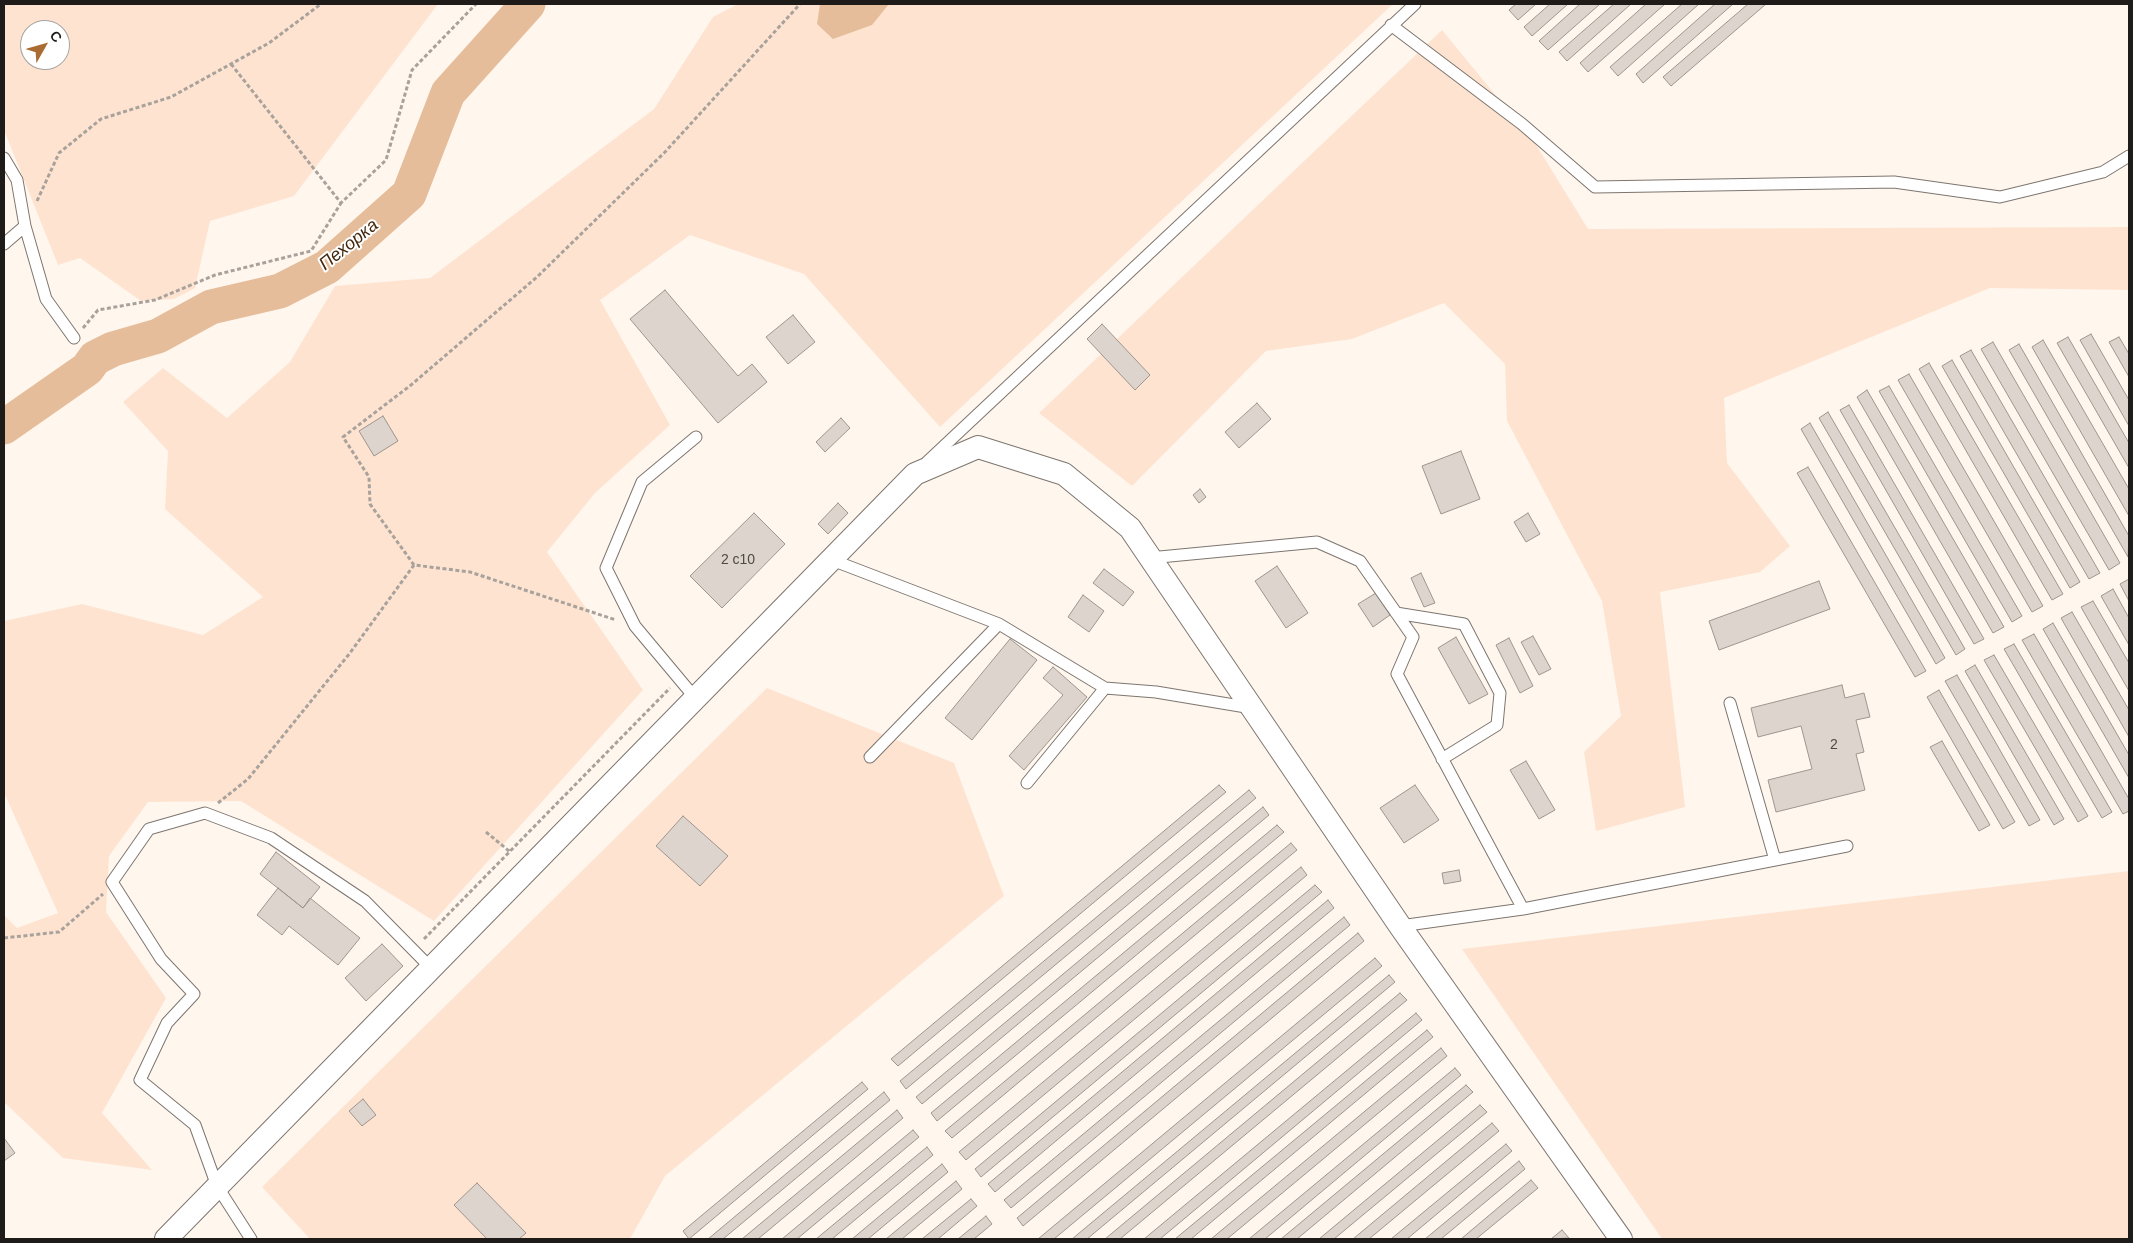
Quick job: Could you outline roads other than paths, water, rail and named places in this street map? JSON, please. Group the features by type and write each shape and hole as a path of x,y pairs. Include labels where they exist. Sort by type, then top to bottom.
{"street":[{"path":"166,1239 430,967 915,474 978,447 1064,474 1130,528 1400,926 1621,1239"}],"lane":[{"path":"915,474 1415,4"},
{"path":"1391,25 1522,124 1595,187 1894,182 2000,198 2102,172 2129,156"},
{"path":"4,158 17,180 25,226 46,300 74,338"},
{"path":"4,244 25,226"},
{"path":"696,437 642,482 606,568 634,626 696,698"},
{"path":"1149,558 1317,542 1360,561 1413,637 1397,674 1523,909"},
{"path":"832,560 999,624 1105,688 1156,692 1252,708"},
{"path":"1396,613 1464,624 1500,693 1497,725 1442,759"},
{"path":"870,757 999,624"},
{"path":"1027,783 1105,688"},
{"path":"1730,703 1775,860"},
{"path":"251,1238 217,1186 195,1125 140,1080 167,1023 194,994 162,959 112,882 149,829 206,813 270,838 365,901 430,967"},
{"path":"1400,926 1523,909 1847,846"}],"waterway":[{"name":"Пехорка","path":"4,427 87,369 95,358 113,349 158,336 211,307 280,291 327,267 409,194 448,93 528,4"}]}
